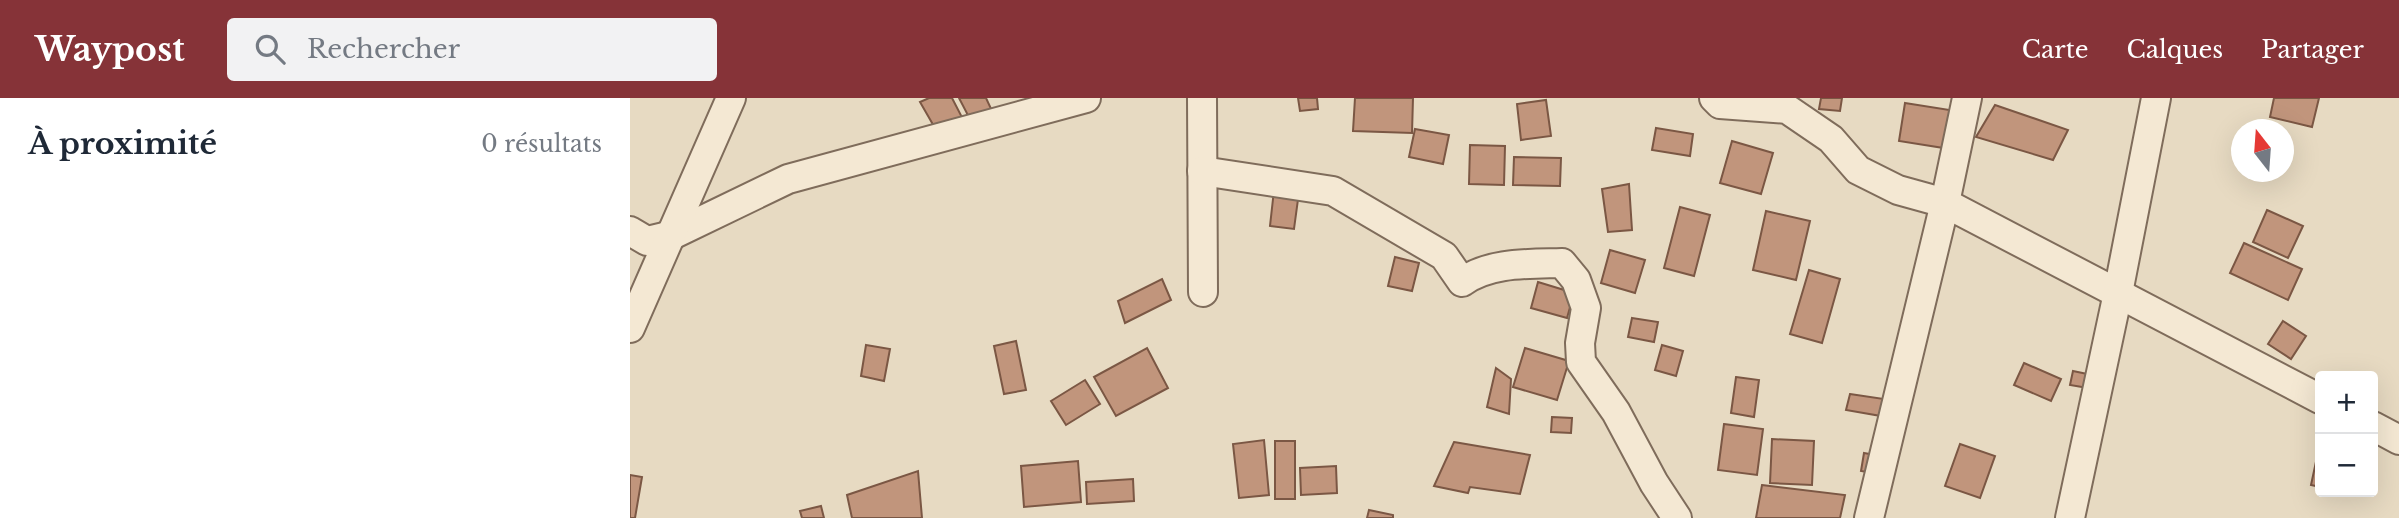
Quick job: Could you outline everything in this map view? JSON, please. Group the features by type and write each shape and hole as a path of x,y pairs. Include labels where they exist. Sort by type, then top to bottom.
{"street":[{"path":"630,328 731,98"},
{"path":"630,230 647,241 672,235 788,179 1086,98"},
{"path":"1202,98 1203,292"},
{"path":"1714,98 1720,104 1787,109 1831,139 1858,170 1898,190 1945,203 2315,396"},
{"path":"1869,518 1945,203 1967,98"},
{"path":"2070,518 2156,98"},
{"path":"1202,171 1332,191 1444,256 1462,282 1475,272 1507,266 1562,263 1576,280 1586,307 1580,343 1581,362 1616,412 1654,483 1677,518"},
{"path":"2378,429 2399,440"}],"building":[{"path":"929,98 952,98 967,127 939,135 920,102"},
{"path":"959,98 986,98 993,113 972,123"},
{"path":"1298,98 1317,98 1318,109 1300,111"},
{"path":"1355,98 1413,98 1412,133 1353,131"},
{"path":"1821,98 1842,98 1840,111 1819,109"},
{"path":"2274,98 2319,98 2312,127 2294,123 2294,119 2270,117"},
{"path":"1546,100 1551,136 1521,140 1517,104"},
{"path":"1905,103 1956,111 1950,149 1899,141"},
{"path":"1995,105 2068,130 2053,160 1976,137"},
{"path":"1656,128 1693,134 1690,156 1652,150"},
{"path":"1415,129 1449,135 1443,164 1409,157"},
{"path":"1732,141 1773,153 1761,194 1720,183"},
{"path":"1470,145 1505,146 1504,185 1469,184"},
{"path":"1514,157 1561,158 1560,186 1513,185"},
{"path":"1629,184 1632,230 1608,232 1602,189"},
{"path":"1274,190 1299,192 1294,229 1270,226"},
{"path":"1680,207 1710,215 1694,276 1664,268"},
{"path":"2267,210 2303,226 2288,258 2253,242"},
{"path":"1766,211 1810,221 1796,280 1753,270"},
{"path":"2244,243 2302,269 2288,300 2230,273"},
{"path":"1610,250 1645,260 1635,293 1601,283"},
{"path":"1395,257 1419,263 1412,291 1388,286"},
{"path":"1809,270 1840,279 1822,343 1790,334"},
{"path":"1162,279 1171,300 1125,323 1118,301"},
{"path":"1538,282 1574,293 1567,318 1531,308"},
{"path":"1632,318 1658,322 1654,342 1628,337"},
{"path":"2283,321 2306,336 2291,359 2268,344"},
{"path":"1016,341 1026,390 1004,394 994,346"},
{"path":"866,345 890,349 884,381 861,376"},
{"path":"1662,345 1683,351 1676,376 1655,370"},
{"path":"1147,348 1168,388 1116,416 1094,377"},
{"path":"1525,348 1569,361 1557,400 1513,387"},
{"path":"2024,363 2061,379 2051,401 2014,385"},
{"path":"1496,368 1511,379 1509,414 1487,407"},
{"path":"2073,371 2097,376 2094,389 2070,385"},
{"path":"1736,377 1759,380 1754,417 1731,413"},
{"path":"1085,380 1100,404 1066,425 1051,401"},
{"path":"1850,394 1884,399 1881,416 1846,410"},
{"path":"1552,417 1572,418 1571,433 1551,432"},
{"path":"1724,424 1763,429 1757,475 1718,470"},
{"path":"1772,439 1814,441 1812,485 1770,483"},
{"path":"1264,440 1269,495 1239,498 1233,444"},
{"path":"1275,441 1295,441 1295,499 1275,499"},
{"path":"1454,442 1530,455 1520,494 1470,487 1468,493 1434,486"},
{"path":"1960,444 1995,456 1980,498 1945,486"},
{"path":"1864,453 1881,456 1878,474 1861,471"},
{"path":"1078,461 1081,502 1024,507 1021,466"},
{"path":"1336,466 1337,493 1301,495 1300,468"},
{"path":"2315,466 2315,486 2311,485"},
{"path":"918,471 922,518 852,518 847,495"},
{"path":"630,475 642,477 635,518 630,518"},
{"path":"1133,479 1134,501 1087,504 1086,482"},
{"path":"1762,485 1845,495 1840,518 1756,518"},
{"path":"821,506 824,518 802,518 800,511"},
{"path":"1369,510 1393,515 1393,518 1367,518"}]}
